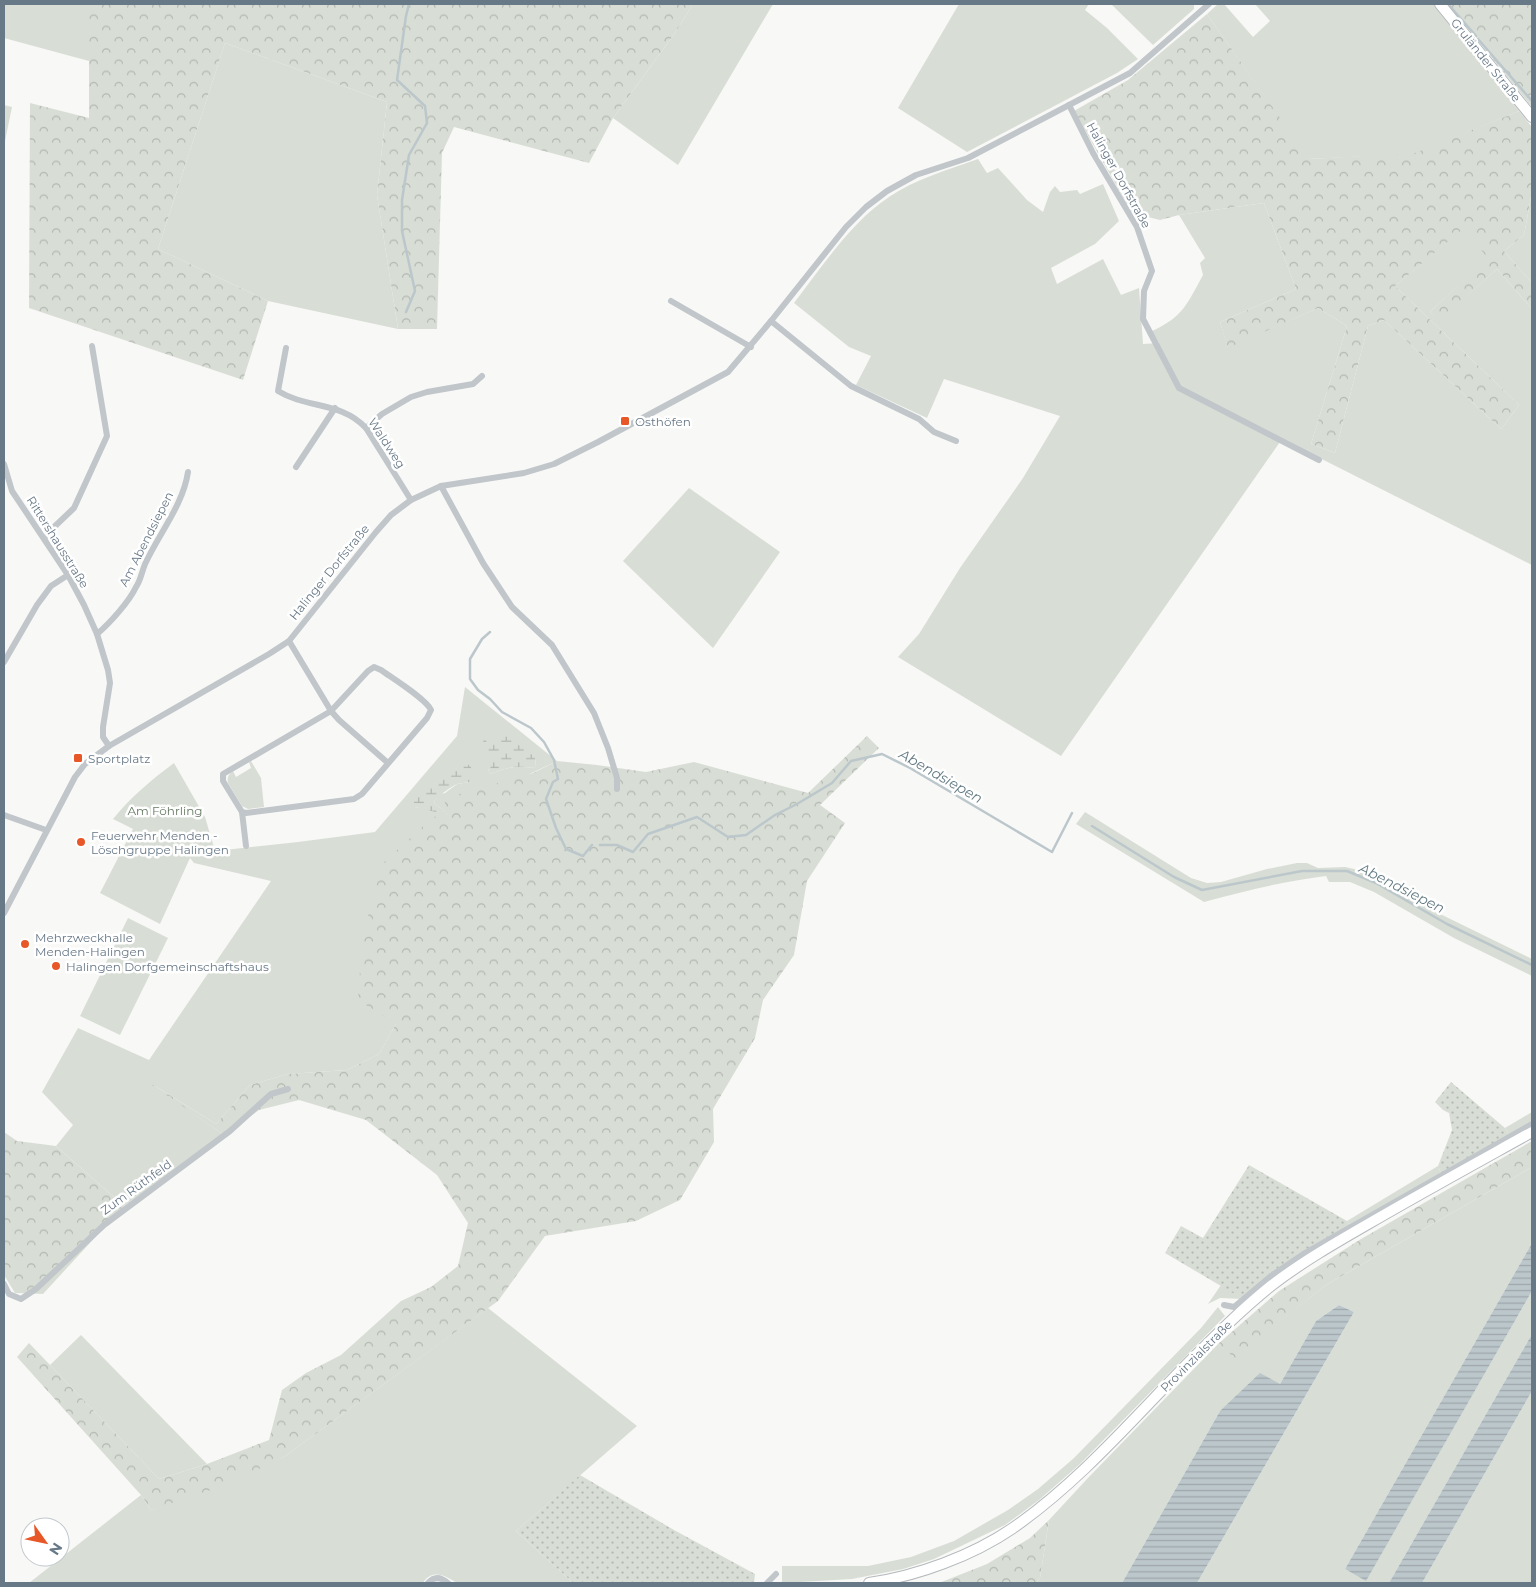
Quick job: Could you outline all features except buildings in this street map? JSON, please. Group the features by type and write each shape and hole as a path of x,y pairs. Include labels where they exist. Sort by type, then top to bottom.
{"main road":[{"name":"Gruländer Straße","path":"1440,4 1532,117"},
{"name":"Provinzialstraße","path":"869,1583 886,1581 941,1564 978,1548 1011,1529 1048,1502 1083,1471 1241,1310 1273,1284 1319,1253 1421,1193 1532,1132"}],"street":[{"name":"Halinger Dorfstraße","path":"4,913 46,830 75,777 85,764 109,746 289,641 376,532 391,515 410,500 441,486 524,473 554,464 728,372 846,227 866,207 887,191 916,175 968,158 1130,73 1209,4"},
{"name":"Halinger Dorfstraße","path":"1069,105 1093,153 1137,227 1152,272 1144,290 1143,319 1164,358 1175,384 1179,388 1319,460"},
{"path":"671,300 750,347"},
{"path":"771,321 851,386 919,419 934,432 956,442"},
{"path":"45,540 53,528 74,508 107,436 92,346"},
{"name":"Waldweg","path":"286,348 278,390 288,397 335,408 358,419 366,428 410,500"},
{"path":"366,428 382,414 411,397 427,392 473,384 482,376"},
{"path":"296,467 335,408"},
{"name":"Rittershausstraße","path":"4,464 12,491 68,575 97,634 110,683 103,727 103,737 109,746"},
{"name":"Am Abendsiepen","path":"97,634 108,625 136,587 145,563 179,501 186,484 188,472"},
{"path":"441,486 483,563 512,607 552,644 594,713 608,748 617,778 617,789"},
{"path":"4,494 12,491"},
{"path":"4,662 37,605 52,586 68,575"},
{"path":"289,641 331,711 388,763"},
{"path":"242,812 354,799 362,794 427,718 431,710 428,705 381,670 374,667 331,711 223,774 223,781 242,812 246,846"},
{"path":"4,815 46,830"},
{"name":"Zum Rüthfeld","path":"4,1284 9,1294 21,1299 36,1289 104,1225 230,1131 271,1094 288,1089"},
{"name":"Provinzialstraße","path":"1224,1305 1234,1307 1271,1276 1305,1253 1532,1124"},
{"path":"767,1583 776,1574"},
{"path":"428,1583 434,1578 439,1577 448,1583"}],"green space":[{"path":"4,4 89,4 89,61 4,38"},
{"path":"89,4 693,4 675,33 613,118 589,163 454,127 442,153 437,329 398,329 377,195 387,102 225,43 158,249 268,301 243,380 29,308 30,103 89,118"},
{"path":"693,4 773,4 678,165 613,118 675,33"},
{"path":"959,4 1089,4 1085,10 1107,28 1138,59 1117,73 967,152 898,108"},
{"path":"1111,4 1194,4 1194,9 1153,45"},
{"path":"1218,4 1224,4 1253,37 1270,21 1255,4 1433,4 1519,111 1415,154 1308,159 1207,14"},
{"path":"1448,4 1532,4 1532,107"},
{"path":"1207,14 1309,159 1415,153 1519,111 1532,127 1532,192 1524,235 1504,251 1532,283 1532,309 1497,269 1439,321 1430,312 1487,257 1463,229 1395,286 1519,405 1501,429 1384,320 1368,326 1335,453 1311,444 1347,326 1318,308 1228,348 1220,322 1296,289 1264,203 1179,215 1160,220 1132,213 1074,111 1128,80"},
{"path":"225,43 387,102 377,195 398,329 268,301 158,249"},
{"path":"4,105 12,107 4,146"},
{"path":"978,159 987,173 998,168 1027,200 1043,212 1050,192 1055,186 1060,192 1077,190 1080,194 1103,184 1119,221 1095,244 1051,268 1057,284 1103,259 1121,295 1139,288 1143,344 1159,343 1152,331 1178,315 1188,302 1203,275 1200,263 1205,258 1179,215 1264,203 1296,289 1220,322 1228,347 1318,308 1347,326 1311,444 1335,453 1368,326 1384,320 1501,429 1519,405 1395,286 1463,228 1488,257 1430,312 1439,320 1497,269 1532,309 1532,565 1282,439 1061,756 898,657 919,634 960,568 1023,478 1060,416 944,379 927,418 856,385 871,356 849,347 794,303 838,246 875,207 910,185"},
{"path":"1532,192 1532,283 1504,251 1524,235"},
{"path":"689,488 780,552 713,648 623,561"},
{"name":"Am Föhrling","path":"465,687 557,761 446,815 396,1024 379,1054 347,1070 288,1074 250,1085 216,1124 152,1084 224,1135 124,1206 56,1146 73,1125 42,1092 78,1028 149,1060 271,881 194,863 190,858 160,924 100,893 133,829 113,819 142,789 174,763 205,817 215,851 375,832 457,736","holes":["535,757 536,768 513,767 491,774 488,770 492,767","452,772 469,782 457,784 445,793 439,794 434,801 435,804 446,812 415,807"]},
{"path":"494,734 508,737 535,757 536,768 513,767 491,774 488,770 491,767 482,737"},
{"path":"867,736 879,748 820,805 845,823 807,881 794,955 763,1000 755,1038 713,1109 714,1142 680,1200 636,1221 545,1236 498,1301 284,1457 223,1486 151,1510 141,1495 17,1357 29,1343 159,1479 207,1464 269,1440 282,1390 306,1373 341,1355 401,1301 431,1287 458,1266 468,1223 437,1175 366,1120 299,1100 259,1110 224,1135 139,1076 216,1124 250,1085 288,1074 347,1070 379,1054 396,1024 358,1000 362,940 381,865 433,817 446,815 449,812 445,807 445,798 533,773 557,761 646,772 694,762 808,793"},
{"path":"463,760 471,767 472,777 469,782 455,785 434,801 435,804 446,812 444,814 415,807 413,797 447,770 452,772"},
{"path":"251,761 261,778 264,807 248,809 242,806 228,780 229,775 233,771 236,777 251,768 249,762"},
{"path":"1085,812 1191,878 1207,883 1221,882 1297,863 1307,863 1318,868 1345,867 1363,871 1434,911 1532,959 1532,976 1454,938 1374,892 1350,882 1329,882 1326,876 1265,887 1204,902 1076,824"},
{"path":"128,918 168,938 120,1035 80,1016"},
{"path":"1451,1082 1505,1128 1510,1136 1442,1175 1438,1166 1452,1130 1449,1113 1435,1102"},
{"path":"1532,1112 1532,1124 1510,1136 1505,1128"},
{"path":"4,1132 17,1141 56,1146 124,1206 43,1294 15,1293 4,1275"},
{"path":"1532,1141 1532,1167 1326,1285 1235,1358 1218,1344 1279,1291 1361,1239"},
{"path":"1249,1165 1347,1221 1350,1226 1243,1299 1165,1253 1181,1226 1203,1238"},
{"path":"1438,1166 1442,1175 1350,1226 1347,1221"},
{"path":"1532,1167 1532,1243 1345,1569 1366,1580 1532,1291 1532,1334 1389,1583 1197,1583 1354,1312 1339,1305 1316,1321 1280,1384 1220,1411 1122,1583 1036,1583 1040,1578 1049,1520 1218,1344 1235,1357 1326,1285"},
{"path":"1221,1285 1243,1299 1220,1298 1208,1304"},
{"path":"1218,1307 1225,1316 1080,1464 1039,1500 1005,1525 934,1559 903,1569 852,1579 782,1583 782,1566 868,1566 911,1557 954,1541 1008,1510 1038,1489 1074,1458 1201,1328"},
{"path":"488,1308 637,1426 516,1531 571,1581 570,1583 457,1583 444,1576 435,1575 427,1578 423,1583 29,1583 49,1567 70,1567 70,1551 141,1495 151,1510 284,1457"},
{"path":"81,1335 207,1464 159,1479 50,1365"},
{"path":"1532,1391 1532,1583 1422,1583"},
{"path":"580,1475 674,1530 755,1574 754,1583 570,1583 571,1581 516,1531"},
{"path":"1049,1520 1040,1578 1036,1583 939,1583 987,1564 1030,1538"}],"shaded area":[{"path":"1532,1243 1532,1291 1366,1581 1345,1569"},
{"path":"1339,1305 1354,1312 1197,1583 1122,1583 1220,1411 1260,1373 1280,1384 1316,1321"},
{"path":"1532,1334 1532,1391 1422,1583 1389,1583"}],"waterway":[{"name":"Abendsiepen","path":"406,312 415,291 402,231 402,200 409,155 427,123 425,106 397,80 409,4"},
{"path":"1448,4 1476,36"},
{"path":"1478,39 1532,101"},
{"name":"Abendsiepen","path":"490,632 482,639 470,659 470,679 478,690 502,712 531,728 544,742 554,760 558,779 553,782 546,799 566,849 583,856 592,845"},
{"name":"Abendsiepen","path":"600,845 617,845 633,852 648,834 697,817 728,837 746,835 775,815 832,783 851,761 882,754 910,768 1052,852 1072,813"},
{"name":"Abendsiepen","path":"1092,826 1174,877 1202,890 1302,871 1347,871 1376,883 1447,924 1532,965"}],"place":[{"name":"Osthöfen","path":"625,421"},
{"name":"Sportplatz","path":"78,758"},
{"name":"Feuerwehr Menden - Löschgruppe Halingen","path":"81,842"},
{"name":"Mehrzweckhalle Menden-Halingen","path":"25,944"},
{"name":"Halingen Dorfgemeinschaftshaus","path":"56,966"}]}
